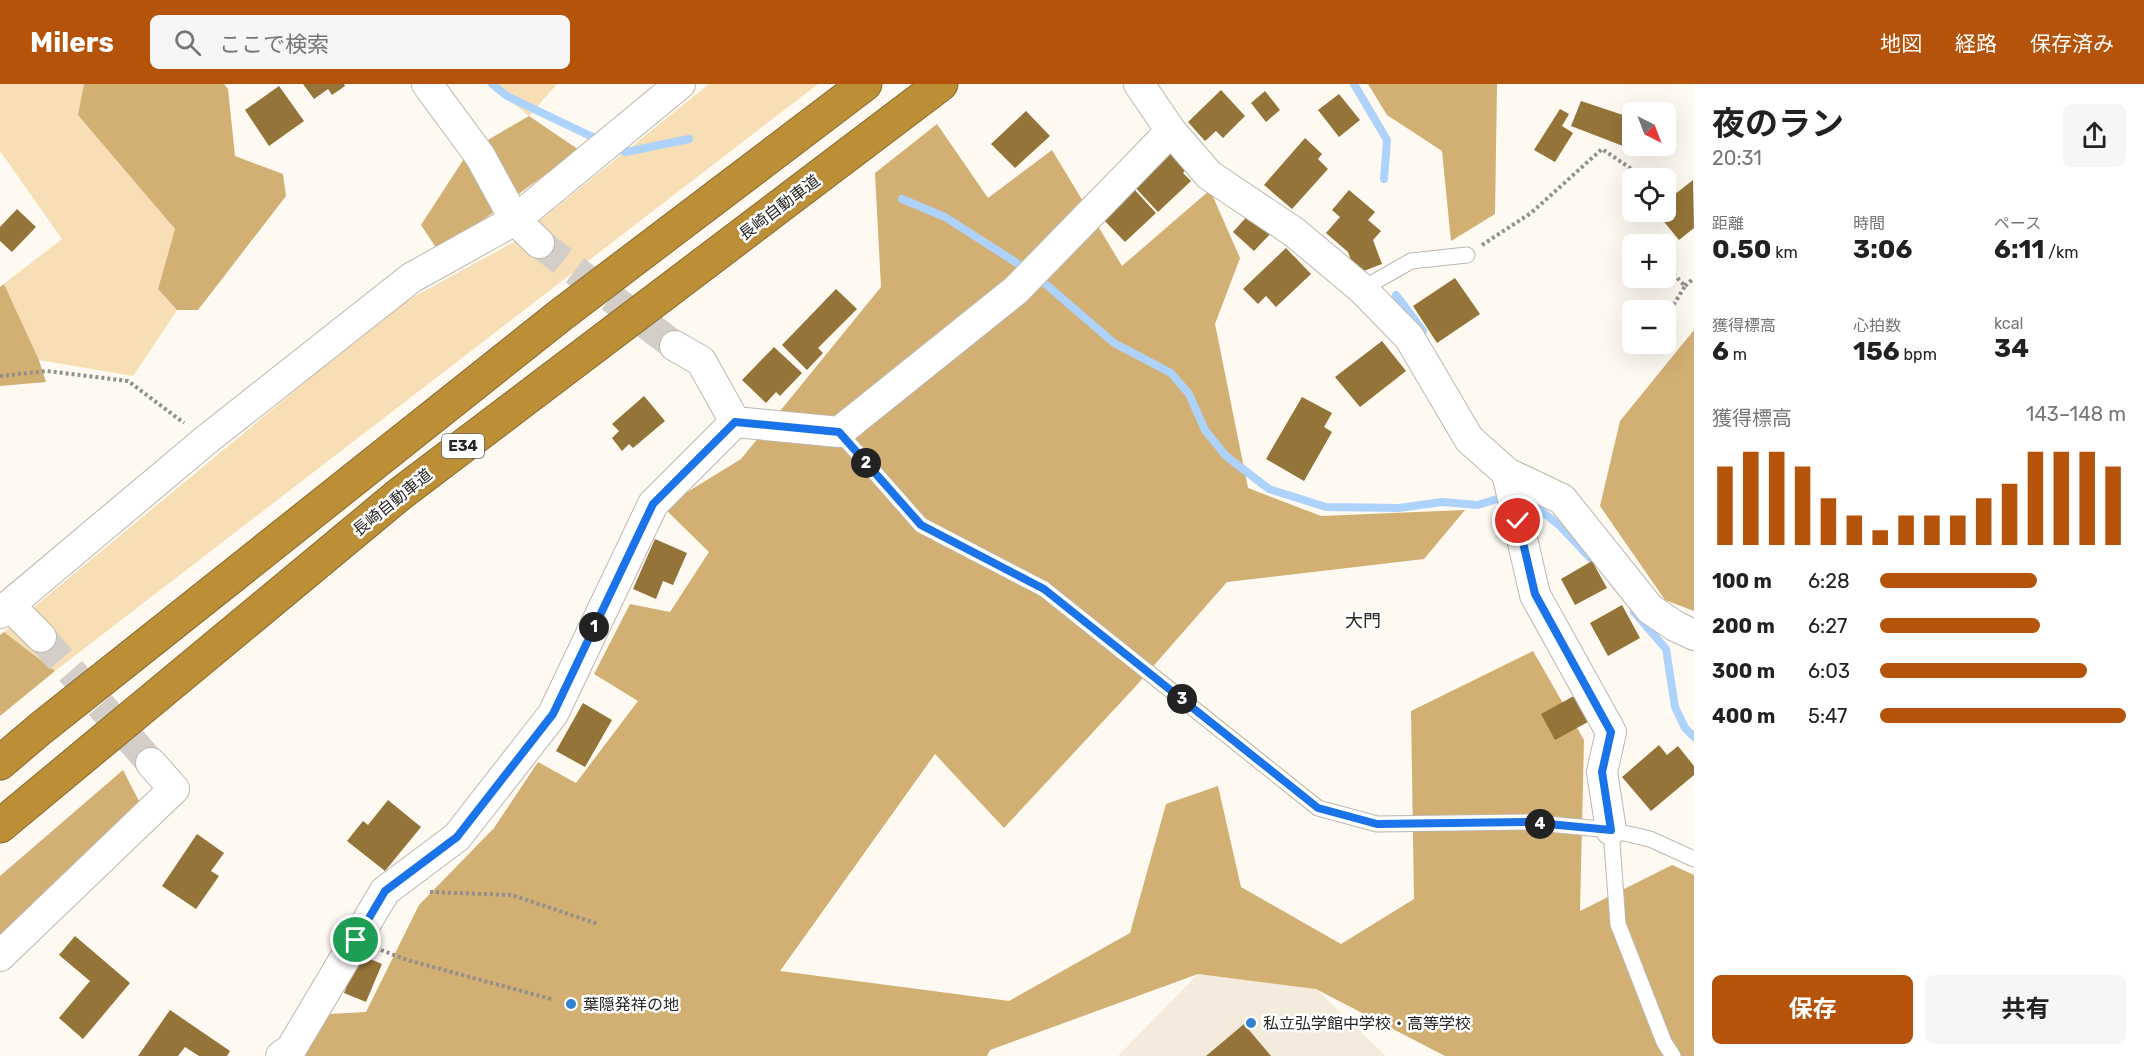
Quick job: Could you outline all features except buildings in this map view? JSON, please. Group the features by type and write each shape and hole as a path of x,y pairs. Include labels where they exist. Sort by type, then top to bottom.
{"highway":[{"name":"E34","path":"0,763 562,314 865,84"},
{"name":"長崎自動車道","path":"0,826 400,494 941,84"}],"street":[{"path":"427,84 480,156 515,220 539,243"},
{"path":"41,637 5,609 206,440 411,278 515,220 680,84"},
{"path":"1138,84 1171,131 1209,175 1294,232 1362,289 1409,337 1469,439 1510,481 1562,499 1650,609 1675,626 1694,635"},
{"path":"735,422 839,432 1016,290 1171,131"},
{"path":"675,346 701,361 735,422"},
{"path":"281,1056 291,1049 385,891 457,837 553,714 653,504 735,422"},
{"path":"1510,481 1535,594 1611,732 1602,772 1611,830"},
{"path":"0,956 174,789 151,763"}],"lane":[{"path":"1362,289 1411,261 1467,255"},
{"path":"839,432 921,525 1044,589 1318,808 1377,824 1527,822 1611,830 1650,839 1694,859"},
{"path":"1611,830 1618,924 1664,1042 1673,1056"}],"path":[{"path":"1467,255 1531,213 1602,149 1630,168"},
{"path":"1676,277 1685,286"},
{"path":"1676,301 1685,286 1694,278"},
{"path":"0,376 47,371 128,381 206,440"},
{"path":"385,891 512,895 598,924"},
{"path":"356,940 407,960 551,999"}],"shaded area":[{"path":"0,84 84,84 79,115 175,229 158,289 177,310 133,376 39,360 4,284 62,239 0,151"},
{"path":"84,84 224,84 228,89 235,156 283,174 286,196 198,310 177,310 158,289 175,229 78,115"},
{"path":"491,84 557,84 529,116"},
{"path":"709,84 818,84 55,671 4,632 397,306 512,243"},
{"path":"1368,84 1497,84 1495,214 1451,241 1442,151 1387,115"},
{"path":"529,116 579,150 439,252 421,225 469,151"},
{"path":"937,124 988,198 1052,150 1122,266 1210,190 1240,258 1215,324 1248,488 1321,516 1465,510 1424,559 1227,582 1135,687 1004,828 935,754 780,971 1009,1001 1130,933 1166,804 1218,786 1241,887 1341,944 1414,899 1411,711 1533,651 1584,740 1580,911 1672,865 1694,875 1694,1056 1445,1056 1316,989 1198,974 990,1050 987,1056 281,1056 311,1015 366,1012 419,905 494,828 538,762 576,783 638,701 594,674 630,604 670,612 709,552 663,507 741,459 881,287 875,173"},
{"path":"4,284 39,360 46,382 0,386 0,287"},
{"path":"1694,330 1694,611 1665,600 1600,506 1620,421"},
{"path":"4,632 55,671 0,716 0,635"},
{"path":"123,770 141,805 0,939 0,876"},
{"name":"私立弘学館中学校・高等学校","path":"1198,974 1316,989 1386,1056 1118,1056"}],"waterway":[{"path":"492,84 507,96 603,142"},
{"path":"1354,84 1387,140 1384,179"},
{"path":"614,147 626,152 689,139"},
{"path":"902,199 945,217 1034,274 1114,343 1171,373 1189,394 1205,430 1226,456 1269,489 1326,507 1399,508 1442,502 1478,505 1503,497 1507,498"},
{"path":"1396,295 1423,331"},
{"path":"1520,501 1534,505 1560,526 1594,562"},
{"path":"1634,612 1666,649 1675,707 1685,728 1694,737"}],"tunnel":[{"path":"539,243 675,346"},
{"path":"41,637 151,763"}],"place":[{"name":"葉隠発祥の地","path":"571,1004"},
{"name":"私立弘学館中学校・高等学校","path":"1251,1023"}],"district":[{"name":"大門","path":"1363,621"}],"route":[{"path":"356,940 385,891 457,837 553,714 653,504 735,422 839,432 921,525 1044,589 1318,808 1377,824 1527,822 1611,830 1602,772 1611,732 1535,594 1518,521"}]}
